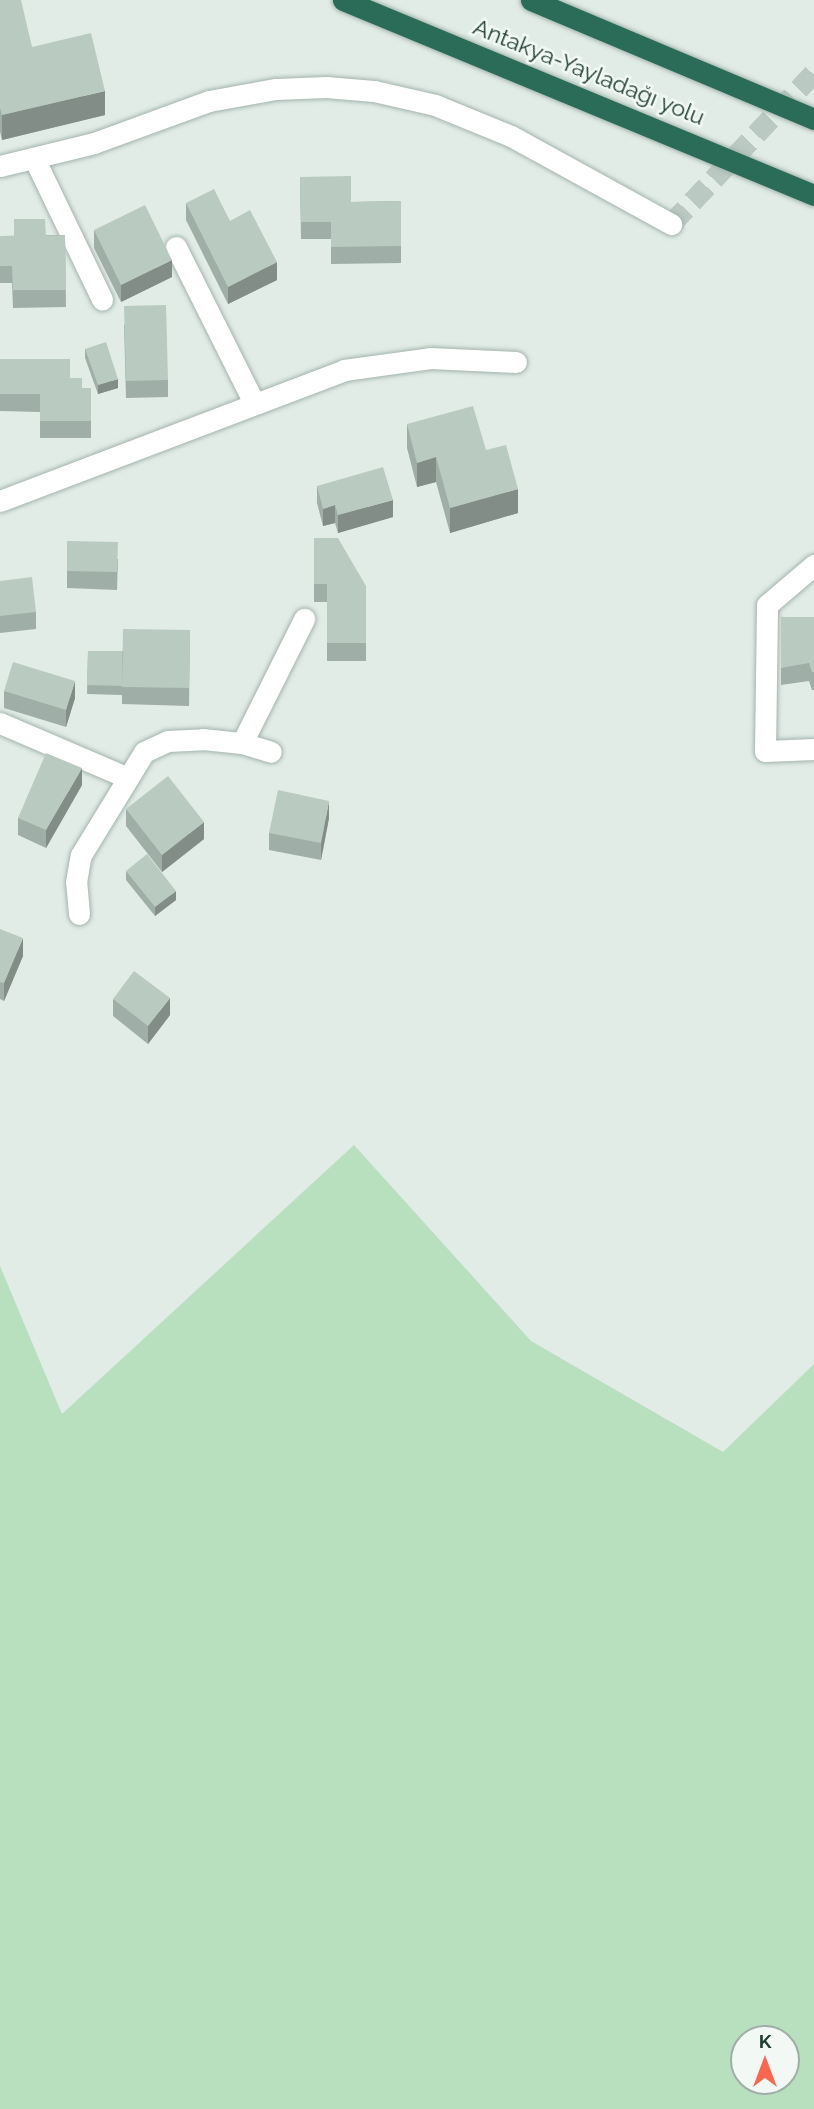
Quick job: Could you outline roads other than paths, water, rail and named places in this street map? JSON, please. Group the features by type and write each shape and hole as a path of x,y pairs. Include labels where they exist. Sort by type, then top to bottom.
{"highway":[{"name":"Antakya-Yayladağı yolu","path":"343,0 814,195"},
{"name":"Antakya-Yayladağı yolu","path":"531,0 814,119"}],"street":[{"path":"0,166 34,158 209,101 276,89 374,91 435,105 511,136 671,224"},
{"path":"34,158 102,299"},
{"path":"176,247 254,402"},
{"path":"0,500 344,370 430,358 516,362"},
{"path":"814,565 767,605 765,751 814,749"},
{"path":"242,743 304,619"},
{"path":"0,723 126,777"},
{"path":"79,914 76,882 81,855 126,777 144,752 159,743 202,739 242,743 271,752"}],"tunnel":[{"path":"671,224 814,73"}]}
